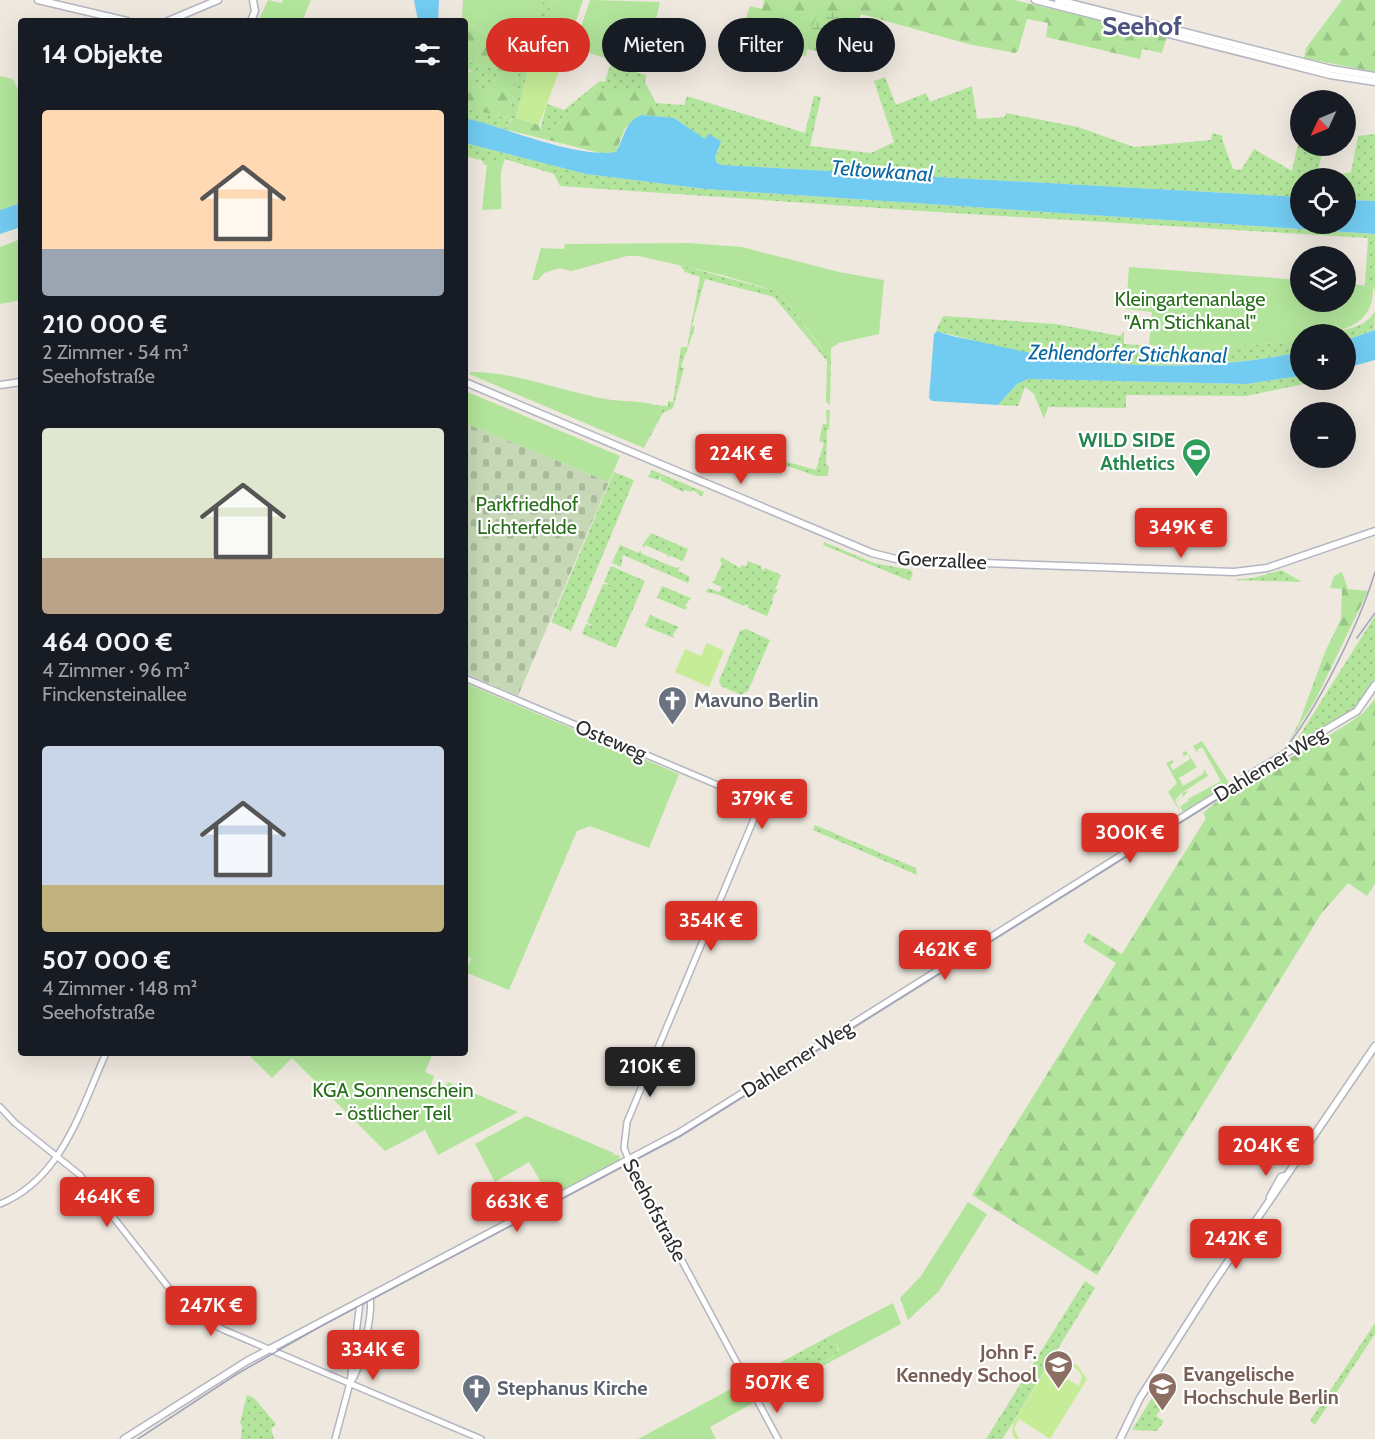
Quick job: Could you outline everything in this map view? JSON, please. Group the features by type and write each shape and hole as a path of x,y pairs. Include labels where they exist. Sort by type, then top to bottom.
{"main road":[{"path":"38,0 114,18"},
{"path":"175,18 218,0"},
{"path":"252,18 255,11 253,0"},
{"path":"1035,0 1330,75 1375,82"},
{"path":"1058,0 1331,69 1375,76"},
{"path":"0,385 18,382"},
{"name":"Goerzallee","path":"468,382 872,553 900,560 1234,573 1267,568 1375,531"},
{"name":"Dahlemer Weg","path":"124,1439 223,1375 628,1161 706,1116 1360,708 1375,685"},
{"path":"1120,1439 1148,1385 1269,1199 1276,1184 1285,1176 1375,1046"}],"street":[{"name":"Osteweg","path":"468,679 745,797 756,804"},
{"name":"Seehofstraße","path":"756,804 756,814 626,1125 624,1145 628,1161 778,1439"},
{"path":"0,1204 39,1178 58,1157 105,1056"},
{"path":"0,1107 15,1123 86,1181 185,1307 213,1325 481,1439"},
{"path":"350,1383 355,1377 362,1350 370,1297"},
{"path":"335,1439 350,1383 360,1302"}],"green space":[{"path":"268,0 281,3 283,0 311,0 303,18 259,18"},
{"path":"463,0 544,0 537,18 486,18 486,34 468,24 468,18 462,18"},
{"path":"544,0 553,0 546,18 537,18"},
{"path":"553,0 583,0 577,18 546,18"},
{"path":"590,0 660,2 656,18 602,18 602,57 590,53 590,18 584,18"},
{"path":"764,0 1014,0 1167,36 1162,53 1142,49 1140,59 1046,37 1048,23 1027,19 1018,51 1015,53 968,44 895,24 895,18 875,18 861,14 860,18 816,18 816,51 807,49 806,56 804,56 804,18 746,18 750,6 762,9"},
{"path":"1342,0 1375,0 1375,72 1304,58 1306,48"},
{"path":"833,11 848,11 850,18 816,18"},
{"path":"816,18 816,42 810,30"},
{"path":"468,24 486,34 486,66 468,62"},
{"path":"468,62 486,66 486,72 497,72 493,91 471,86 471,70 468,70"},
{"path":"468,71 474,74 471,86 493,91 497,72 518,72 508,118 468,109"},
{"path":"518,72 528,72 516,118 512,118 504,129 468,119 468,109 508,118"},
{"path":"528,72 559,72 539,125 516,118"},
{"path":"608,72 635,72 646,75 645,82 656,103 684,105 687,96 805,133 814,96 821,97 810,146 871,153 894,142 874,81 885,77 896,105 926,93 930,102 972,86 977,119 1005,117 1006,113 1078,127 1134,147 1211,140 1212,133 1223,136 1222,139 1233,169 1241,170 1254,149 1290,170 1290,196 722,165 717,163 715,158 719,149 674,118 659,117 655,103 651,100 576,104 551,132 540,130 547,104 564,110 600,81 605,82"},
{"path":"0,76 13,79 18,90 18,204 0,210"},
{"path":"645,88 655,103 659,117 642,115 625,128 616,152 600,153 504,129 513,118 516,118 539,125 540,130 551,132 576,104 603,89"},
{"path":"1375,134 1375,201 1356,200 1356,168 1352,168 1356,156 1358,136"},
{"path":"468,144 586,174 705,189 1290,228 1290,233 560,186 554,174 505,159 503,164 485,165 481,160 468,157"},
{"path":"1295,156 1322,156 1319,168 1293,168"},
{"path":"495,162 503,164 501,209 482,210 487,164"},
{"path":"1301,234 1375,234 1375,291 1373,286 1365,285 1368,238"},
{"path":"18,240 18,301 0,304 0,247"},
{"path":"689,243 742,247 839,272 884,280 879,334 839,343 831,348 831,353 824,351 779,292 722,275 639,256 627,256 571,271 560,268 544,273 538,280 532,280 541,248 564,249 565,244"},
{"path":"680,265 779,292 822,349 831,353 830,405 826,402 827,361 774,297 705,279 692,325 695,327 681,367 684,368 673,408 663,413 644,448 661,409 654,405 668,406 668,401 673,402 681,347 687,347 700,277 685,272"},
{"name":"Kleingartenanlage \"Am Stichkanal\"","path":"1129,267 1290,279 1290,312 1356,312 1356,285 1373,286 1372,301 1367,312 1354,324 1290,324 1290,339 1274,343 1197,349 1149,345 1152,312 1126,309"},
{"path":"1375,311 1374,330 1356,336 1356,327 1370,318"},
{"path":"943,316 1056,324 1120,336 1124,331 1124,344 1197,349 1274,343 1290,339 1290,354 1214,364 1127,364 1052,358 936,331"},
{"path":"471,372 507,375 594,397 651,404 661,409 644,448 469,374"},
{"path":"1290,378 1290,387 1246,396 1126,395 1126,408 1048,407 1044,419 1034,394 1025,387 1018,406 998,405 1017,384 1028,379 1247,384"},
{"path":"468,392 620,456 609,482 468,424"},
{"path":"826,410 830,410 829,429 827,430 828,476 816,476 776,462 777,459 816,470 824,443 819,441 823,424 827,424"},
{"name":"Parkfriedhof Lichterfelde","path":"468,424 609,482 518,696 468,674"},
{"path":"652,470 704,492 702,497 693,490 683,492 660,480 662,475 658,480 648,477"},
{"path":"614,472 634,480 571,631 551,622"},
{"path":"651,533 688,549 683,561 670,556 667,558 668,555 645,545 644,548 642,546"},
{"path":"824,542 874,563 911,570 913,573 910,581 823,545"},
{"path":"620,545 639,553 640,550 642,554 676,568 680,567 678,571 690,577 688,583 623,555 621,567 612,563"},
{"path":"721,557 740,568 742,565 746,567 748,561 761,566 763,571 765,568 781,575 775,589 778,590 773,596 774,599 771,598 773,601 767,616 748,608 748,604 744,606 706,592 708,588 719,592 722,587 711,582 714,581 722,563"},
{"path":"611,566 645,581 616,648 582,634 586,624 593,626 587,622 603,584 611,585 604,582"},
{"path":"1281,570 1302,582 1232,580 1253,578"},
{"path":"1342,572 1348,589 1368,591 1316,699 1286,747 1299,723 1325,652 1341,619 1342,589 1330,588 1334,576"},
{"path":"662,586 691,598 685,605 686,610 657,598"},
{"path":"650,615 679,627 673,634 674,638 645,626"},
{"path":"1375,616 1375,679 1358,707 1291,749"},
{"path":"746,629 770,640 748,691 741,695 721,686 719,681 740,631"},
{"path":"707,643 724,651 709,687 675,672 685,649 701,656"},
{"path":"468,684 679,774 649,848 590,826 577,831 509,990 468,973 471,958 468,956"},
{"path":"1375,699 1375,884 1367,896 1348,883 1321,914 1097,1275 972,1195 1116,963 1083,942 1088,933 1122,954 1206,818 1203,813 1219,800 1346,725 1363,713"},
{"path":"1202,741 1229,783 1183,812 1180,806 1189,801 1188,799 1221,781 1202,747 1197,750 1198,754 1193,746"},
{"path":"1186,751 1197,767 1179,778 1183,786 1203,774 1204,769 1208,776 1175,800 1181,813 1168,792 1177,783 1166,763 1172,760 1174,762 1170,765 1173,770 1190,759 1188,754 1184,756 1182,753"},
{"path":"815,825 916,868 917,875 813,830"},
{"name":"KGA Sonnenschein - östlicher Teil","path":"250,1056 432,1056 425,1072 434,1076 430,1088 441,1092 448,1082 518,1112 438,1155 425,1130 385,1151 292,1058 272,1078"},
{"path":"526,1116 614,1153 613,1157 615,1154 620,1156 619,1160 550,1197 529,1162 495,1182 475,1144"},
{"path":"968,1202 987,1214 939,1291 908,1320 900,1298 921,1276"},
{"path":"1085,1281 1095,1288 1010,1427 1002,1439 986,1439"},
{"path":"893,1303 901,1324 761,1399 751,1379 763,1372 773,1389 835,1356 839,1350 837,1345 824,1339"},
{"path":"1375,1323 1375,1334 1315,1425 1310,1421"},
{"path":"824,1339 837,1345 838,1354 772,1389 763,1372"},
{"name":"John F. Kennedy School","path":"1060,1359 1077,1365 1087,1379 1050,1439 1019,1419 1014,1429 1019,1439 1015,1439 1012,1433 1013,1423 1048,1366","holes":["1057,1362 1069,1363 1078,1370 1082,1377 1079,1386 1050,1369"]},
{"path":"742,1383 753,1403 710,1427 716,1439 638,1439"},
{"path":"1155,1393 1167,1401 1156,1416 1164,1421 1157,1431 1132,1430"},
{"path":"247,1395 254,1398 276,1424 271,1429 274,1439 241,1439 242,1426 240,1423"}],"water":[{"path":"414,0 439,0 438,18 417,18"},
{"path":"642,115 674,118 705,139 708,134 721,141 715,158 717,163 722,165 1290,196 1290,228 705,189 586,174 468,144 468,119 561,147 599,153 616,152 632,121"},
{"path":"1356,200 1375,201 1375,234 1356,233"},
{"path":"18,204 18,228 0,234 0,210"},
{"path":"1375,330 1375,360 1356,365 1356,337"},
{"path":"937,331 1024,351 1103,363 1182,365 1261,359 1290,354 1290,378 1247,384 1028,379 1017,384 998,405 932,401 929,398 934,334"}],"railway":[{"path":"138,1439 237,1374 323,1325 680,1136 1267,768 1299,730 1315,704 1345,648 1375,572"},
{"path":"1357,638 1375,613"}],"place":[{"name":"WILD SIDE Athletics","path":"1196,478"},
{"name":"Mavuno Berlin","path":"673,726"},
{"name":"John F. Kennedy School","path":"1058,1390"},
{"name":"Evangelische Hochschule Berlin","path":"1162,1412"},
{"name":"Stephanus Kirche","path":"476,1414"}],"district":[{"name":"Seehof","path":"1142,26"}],"water label":[{"name":"Teltowkanal","path":"882,171"},
{"name":"Zehlendorfer Stichkanal","path":"1128,354"}]}
